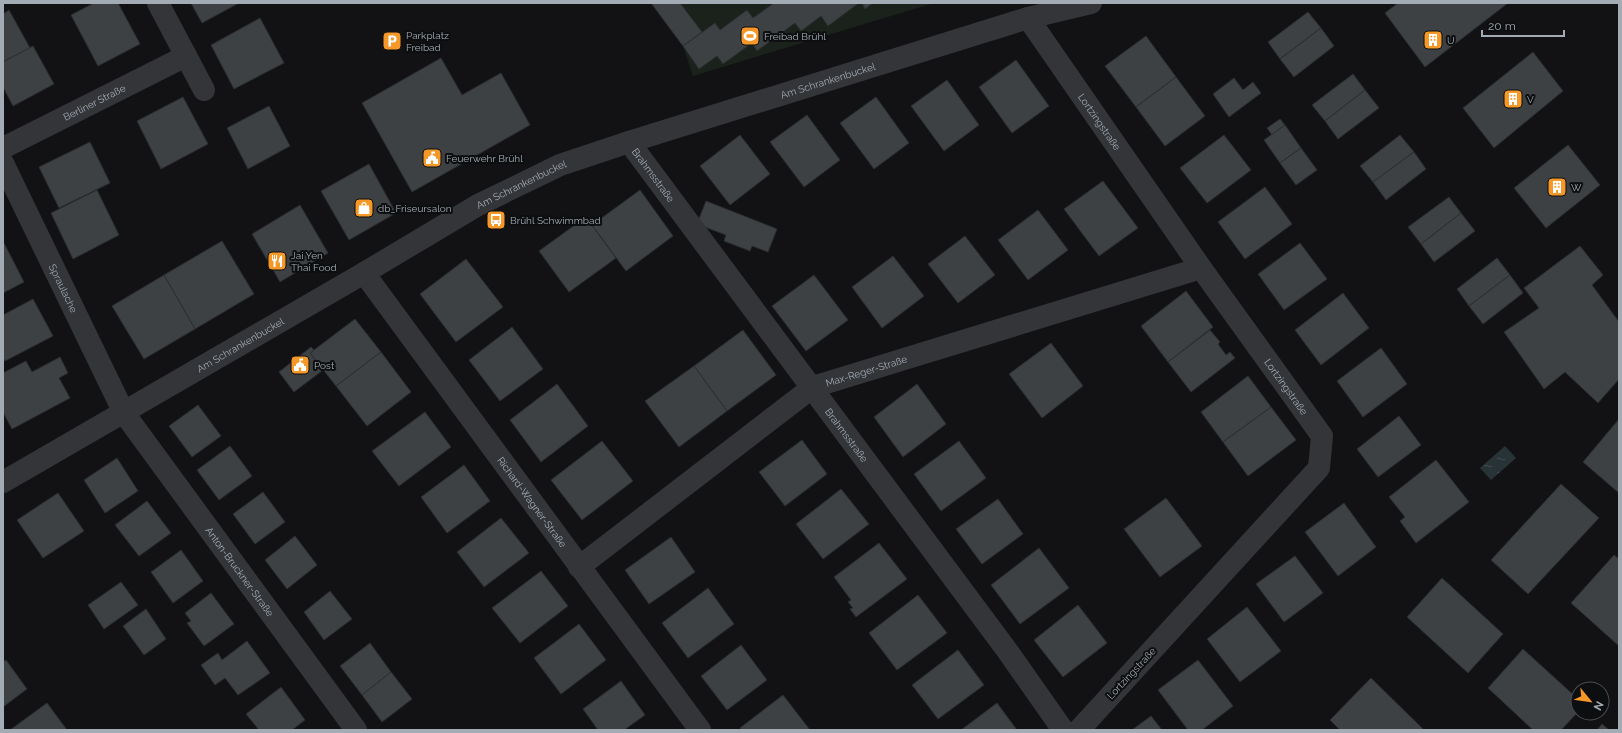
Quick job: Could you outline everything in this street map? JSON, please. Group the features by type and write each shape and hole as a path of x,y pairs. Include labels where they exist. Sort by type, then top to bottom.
{"street":[{"path":"158,3 204,90"},
{"name":"Am Schrankenbuckel","path":"3,482 364,273 478,204 560,165 629,142 1028,18 1091,3"},
{"name":"Lortzingstraße","path":"1028,18 1201,268 1322,436 1319,468 1079,730"},
{"name":"Berliner Straße","path":"3,148 186,56"},
{"name":"Brahmsstraße","path":"629,142 813,387 1006,649 1063,730"},
{"name":"Spraulache","path":"3,163 124,413"},
{"name":"Max-Reger-Straße","path":"579,567 813,387 1201,268"},
{"name":"Richard-Wagner-Straße","path":"364,273 700,730"},
{"name":"Anton-Bruckner-Straße","path":"124,413 356,730"}],"shaded area":[{"name":"Freibad Brühl","path":"651,3 934,3 693,76 683,46"}],"water":[{"path":"1505,446 1516,458 1491,480 1480,468"}],"building":[{"path":"94,3 118,3 140,44 98,66 71,15"},
{"path":"191,3 239,3 202,23"},
{"path":"651,3 680,3 702,32 683,46"},
{"path":"774,3 859,3 828,26 821,16 801,31 795,23 757,51 752,43 723,64 717,56 699,69 683,46 715,23 720,30 747,10 753,18"},
{"path":"862,3 873,3 865,9"},
{"name":"U","path":"1398,3 1508,3 1425,67 1385,13"},
{"path":"9,10 30,48 3,62 3,14"},
{"path":"1308,12 1321,28 1280,59 1268,42"},
{"path":"260,18 284,63 234,89 211,45"},
{"path":"1321,28 1334,46 1294,77 1280,59"},
{"path":"1146,36 1176,77 1136,107 1105,66"},
{"path":"33,46 54,84 13,106 3,87 3,62"},
{"name":"V","path":"1533,52 1563,91 1494,148 1463,108"},
{"name":"Feuerwehr Brühl","path":"441,58 462,95 501,73 530,125 412,192 362,103"},
{"path":"1016,60 1049,106 1012,133 979,87"},
{"path":"1353,74 1365,90 1325,121 1312,105"},
{"path":"1176,77 1205,116 1165,146 1136,107"},
{"path":"1234,78 1243,90 1253,82 1261,93 1229,117 1213,94"},
{"path":"947,80 979,125 944,151 911,106"},
{"path":"1365,90 1379,108 1338,139 1325,121"},
{"path":"183,97 208,144 161,169 137,121"},
{"path":"876,97 909,143 874,169 840,123"},
{"path":"269,106 290,146 248,169 227,128"},
{"path":"807,115 840,160 804,187 770,142"},
{"path":"1280,119 1285,125 1272,135 1267,128"},
{"path":"1285,125 1301,148 1280,163 1264,140"},
{"path":"740,135 770,174 730,205 700,166"},
{"path":"1224,135 1251,170 1207,203 1180,168"},
{"path":"1400,135 1414,152 1373,182 1360,166"},
{"path":"90,142 110,183 59,208 39,167"},
{"name":"W","path":"1568,145 1600,185 1546,228 1514,188"},
{"path":"1301,148 1317,170 1296,185 1280,163"},
{"path":"1414,152 1426,169 1386,200 1373,182"},
{"path":"369,164 396,213 349,240 321,191"},
{"path":"1103,181 1138,228 1099,256 1064,209"},
{"path":"1265,187 1292,224 1245,259 1218,222"},
{"path":"97,190 119,235 73,259 51,213"},
{"path":"640,190 673,236 626,271 592,225"},
{"path":"1449,197 1461,213 1421,244 1408,227"},
{"path":"706,201 777,229 768,252 752,246 750,251 724,241 726,235 697,224"},
{"path":"300,205 328,253 280,282 252,234"},
{"path":"1038,210 1068,250 1028,280 998,240"},
{"path":"1461,213 1475,231 1434,262 1421,244"},
{"path":"586,217 616,258 569,292 539,251"},
{"path":"965,236 995,275 958,303 928,264"},
{"path":"222,241 254,294 195,329 164,275"},
{"path":"4,243 24,282 3,293 3,244"},
{"path":"1300,243 1327,279 1284,310 1258,274"},
{"path":"1580,246 1603,275 1592,285 1619,322 1619,379 1598,403 1565,372 1544,389 1504,332 1539,308 1524,288"},
{"path":"893,256 924,296 882,328 852,287"},
{"path":"1497,258 1510,275 1469,306 1457,289"},
{"path":"466,259 503,307 456,342 420,294"},
{"path":"164,275 195,329 144,359 112,306"},
{"path":"814,275 848,320 806,351 772,306"},
{"path":"1510,275 1523,293 1483,324 1469,306"},
{"path":"1186,291 1213,327 1168,362 1141,326"},
{"path":"1343,293 1369,328 1321,365 1295,330"},
{"path":"33,299 53,336 5,361 3,358 3,315"},
{"path":"355,319 381,352 336,386 310,353"},
{"path":"512,327 543,369 500,401 469,360"},
{"path":"743,330 776,375 727,411 694,366"},
{"path":"1210,330 1220,342 1218,344 1226,355 1230,352 1235,358 1191,392 1168,362"},
{"path":"1051,343 1083,386 1042,418 1009,374"},
{"path":"311,347 314,350 310,353 323,370 294,392 279,372"},
{"path":"1381,348 1407,384 1363,417 1337,381"},
{"path":"381,352 411,392 367,426 336,386"},
{"path":"60,357 68,373 59,378 70,398 12,429 3,412 3,373 26,361 32,372"},
{"path":"694,366 727,411 679,447 645,401"},
{"path":"1248,376 1271,407 1223,442 1201,412"},
{"path":"557,384 588,426 541,462 510,420"},
{"path":"917,384 946,424 903,457 874,417"},
{"path":"198,405 221,436 192,457 169,426"},
{"path":"1271,407 1296,440 1248,476 1223,442"},
{"path":"425,412 451,447 399,486 372,451"},
{"path":"1399,416 1421,445 1378,477 1357,449"},
{"path":"1619,419 1619,493 1583,462"},
{"path":"802,440 827,474 785,506 759,472"},
{"path":"602,441 633,481 582,520 551,480"},
{"path":"959,441 986,478 941,511 914,474"},
{"path":"230,446 252,476 219,500 197,470"},
{"path":"117,458 138,491 105,513 84,480"},
{"path":"1436,460 1469,502 1416,543 1400,521 1405,517 1389,497"},
{"path":"464,465 490,501 447,533 421,497"},
{"path":"1561,484 1599,518 1528,594 1491,560"},
{"path":"841,489 869,524 823,559 796,524"},
{"path":"263,492 285,522 255,544 233,514"},
{"path":"58,493 84,531 43,558 17,520"},
{"path":"1166,498 1202,546 1160,577 1124,529"},
{"path":"998,499 1023,534 982,564 956,529"},
{"path":"147,501 171,533 139,556 115,525"},
{"path":"1344,503 1376,547 1338,576 1305,532"},
{"path":"501,518 529,553 484,587 457,552"},
{"path":"295,536 317,565 287,589 265,560"},
{"path":"671,537 695,572 649,604 625,570"},
{"path":"879,543 907,579 856,617 850,609 853,608 848,602 851,600 834,577"},
{"path":"1039,548 1069,588 1020,624 991,585"},
{"path":"181,550 203,581 173,603 151,572"},
{"path":"1614,555 1619,559 1619,646 1571,603"},
{"path":"1295,556 1323,593 1284,622 1256,584"},
{"path":"541,571 568,606 520,643 492,608"},
{"path":"1442,578 1503,634 1468,673 1407,617"},
{"path":"121,582 138,605 104,629 88,605"},
{"path":"708,588 734,624 688,658 662,623"},
{"path":"330,591 352,619 324,640 304,612"},
{"path":"211,593 234,624 204,646 187,623 191,621 185,613"},
{"path":"918,595 947,633 897,670 869,633"},
{"path":"1078,605 1107,643 1063,677 1034,640"},
{"path":"1247,607 1281,651 1240,682 1207,639"},
{"path":"146,609 166,639 144,655 123,626"},
{"path":"579,624 606,660 561,694 534,658"},
{"path":"247,641 270,673 238,695 225,678 215,685 201,665 218,653 222,660"},
{"path":"370,643 391,672 362,695 340,666"},
{"path":"741,645 767,680 727,710 701,676"},
{"path":"1523,649 1570,692 1570,720 1561,730 1533,730 1488,688"},
{"path":"958,650 984,685 938,719 912,685"},
{"path":"6,660 27,689 3,707 3,662"},
{"path":"1198,660 1233,706 1202,730 1188,730 1158,690"},
{"path":"391,672 412,699 382,722 362,695"},
{"path":"1371,678 1424,730 1340,730 1330,720"},
{"path":"621,681 645,715 624,730 598,730 583,709"},
{"path":"281,687 305,720 292,730 259,730 246,714"},
{"path":"783,695 810,730 741,730 740,728"},
{"path":"47,703 67,730 10,730"},
{"path":"997,703 1017,730 961,730"},
{"path":"1151,716 1162,730 1132,730"},
{"path":"1602,724 1609,730 1597,730"}],"place":[{"name":"Freibad Brühl","path":"750,36"},
{"name":"U","path":"1433,40"},
{"name":"Parkplatz Freibad","path":"392,41"},
{"name":"V","path":"1513,99"},
{"name":"Feuerwehr Brühl","path":"432,158"},
{"name":"W","path":"1557,187"},
{"name":"db_Friseursalon","path":"364,208"},
{"name":"Brühl Schwimmbad","path":"496,220"},
{"name":"Jai Yen Thai Food","path":"277,261"},
{"name":"Post","path":"300,365"}]}
